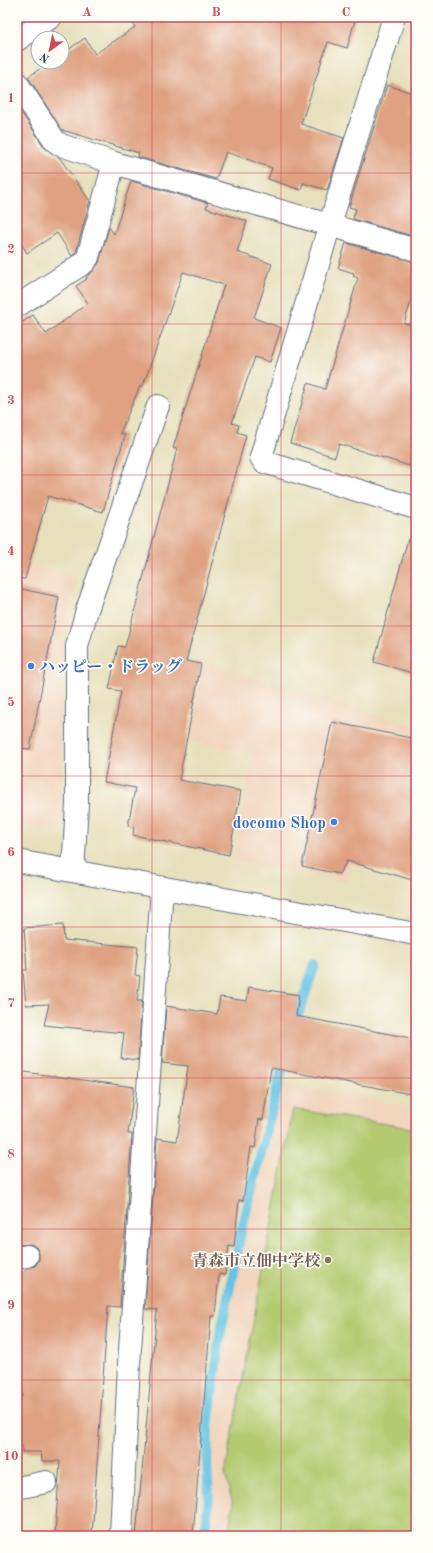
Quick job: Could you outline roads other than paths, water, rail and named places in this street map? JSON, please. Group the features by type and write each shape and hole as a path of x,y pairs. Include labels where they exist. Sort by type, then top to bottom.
{"street":[{"path":"17,40 51,17"},
{"path":"394,17 330,224 261,457 264,462 416,508"},
{"path":"17,83 55,140 62,145 114,163 416,250"},
{"path":"17,306 85,262 88,257 114,163"},
{"path":"73,871 77,804 77,646 87,610 158,406"},
{"path":"17,861 416,934"},
{"path":"121,1536 129,1364 162,888"},
{"path":"17,1488 46,1482"}],"waterway":[{"path":"293,1029 315,965"},
{"path":"204,1536 209,1500 207,1464 208,1426 220,1336 241,1232 285,1058"}],"place":[{"name":"ハッピー・ドラッグ","path":"31,666"},
{"name":"docomo Shop","path":"334,822"},
{"name":"青森市立佃中学校","path":"328,1260"}]}
